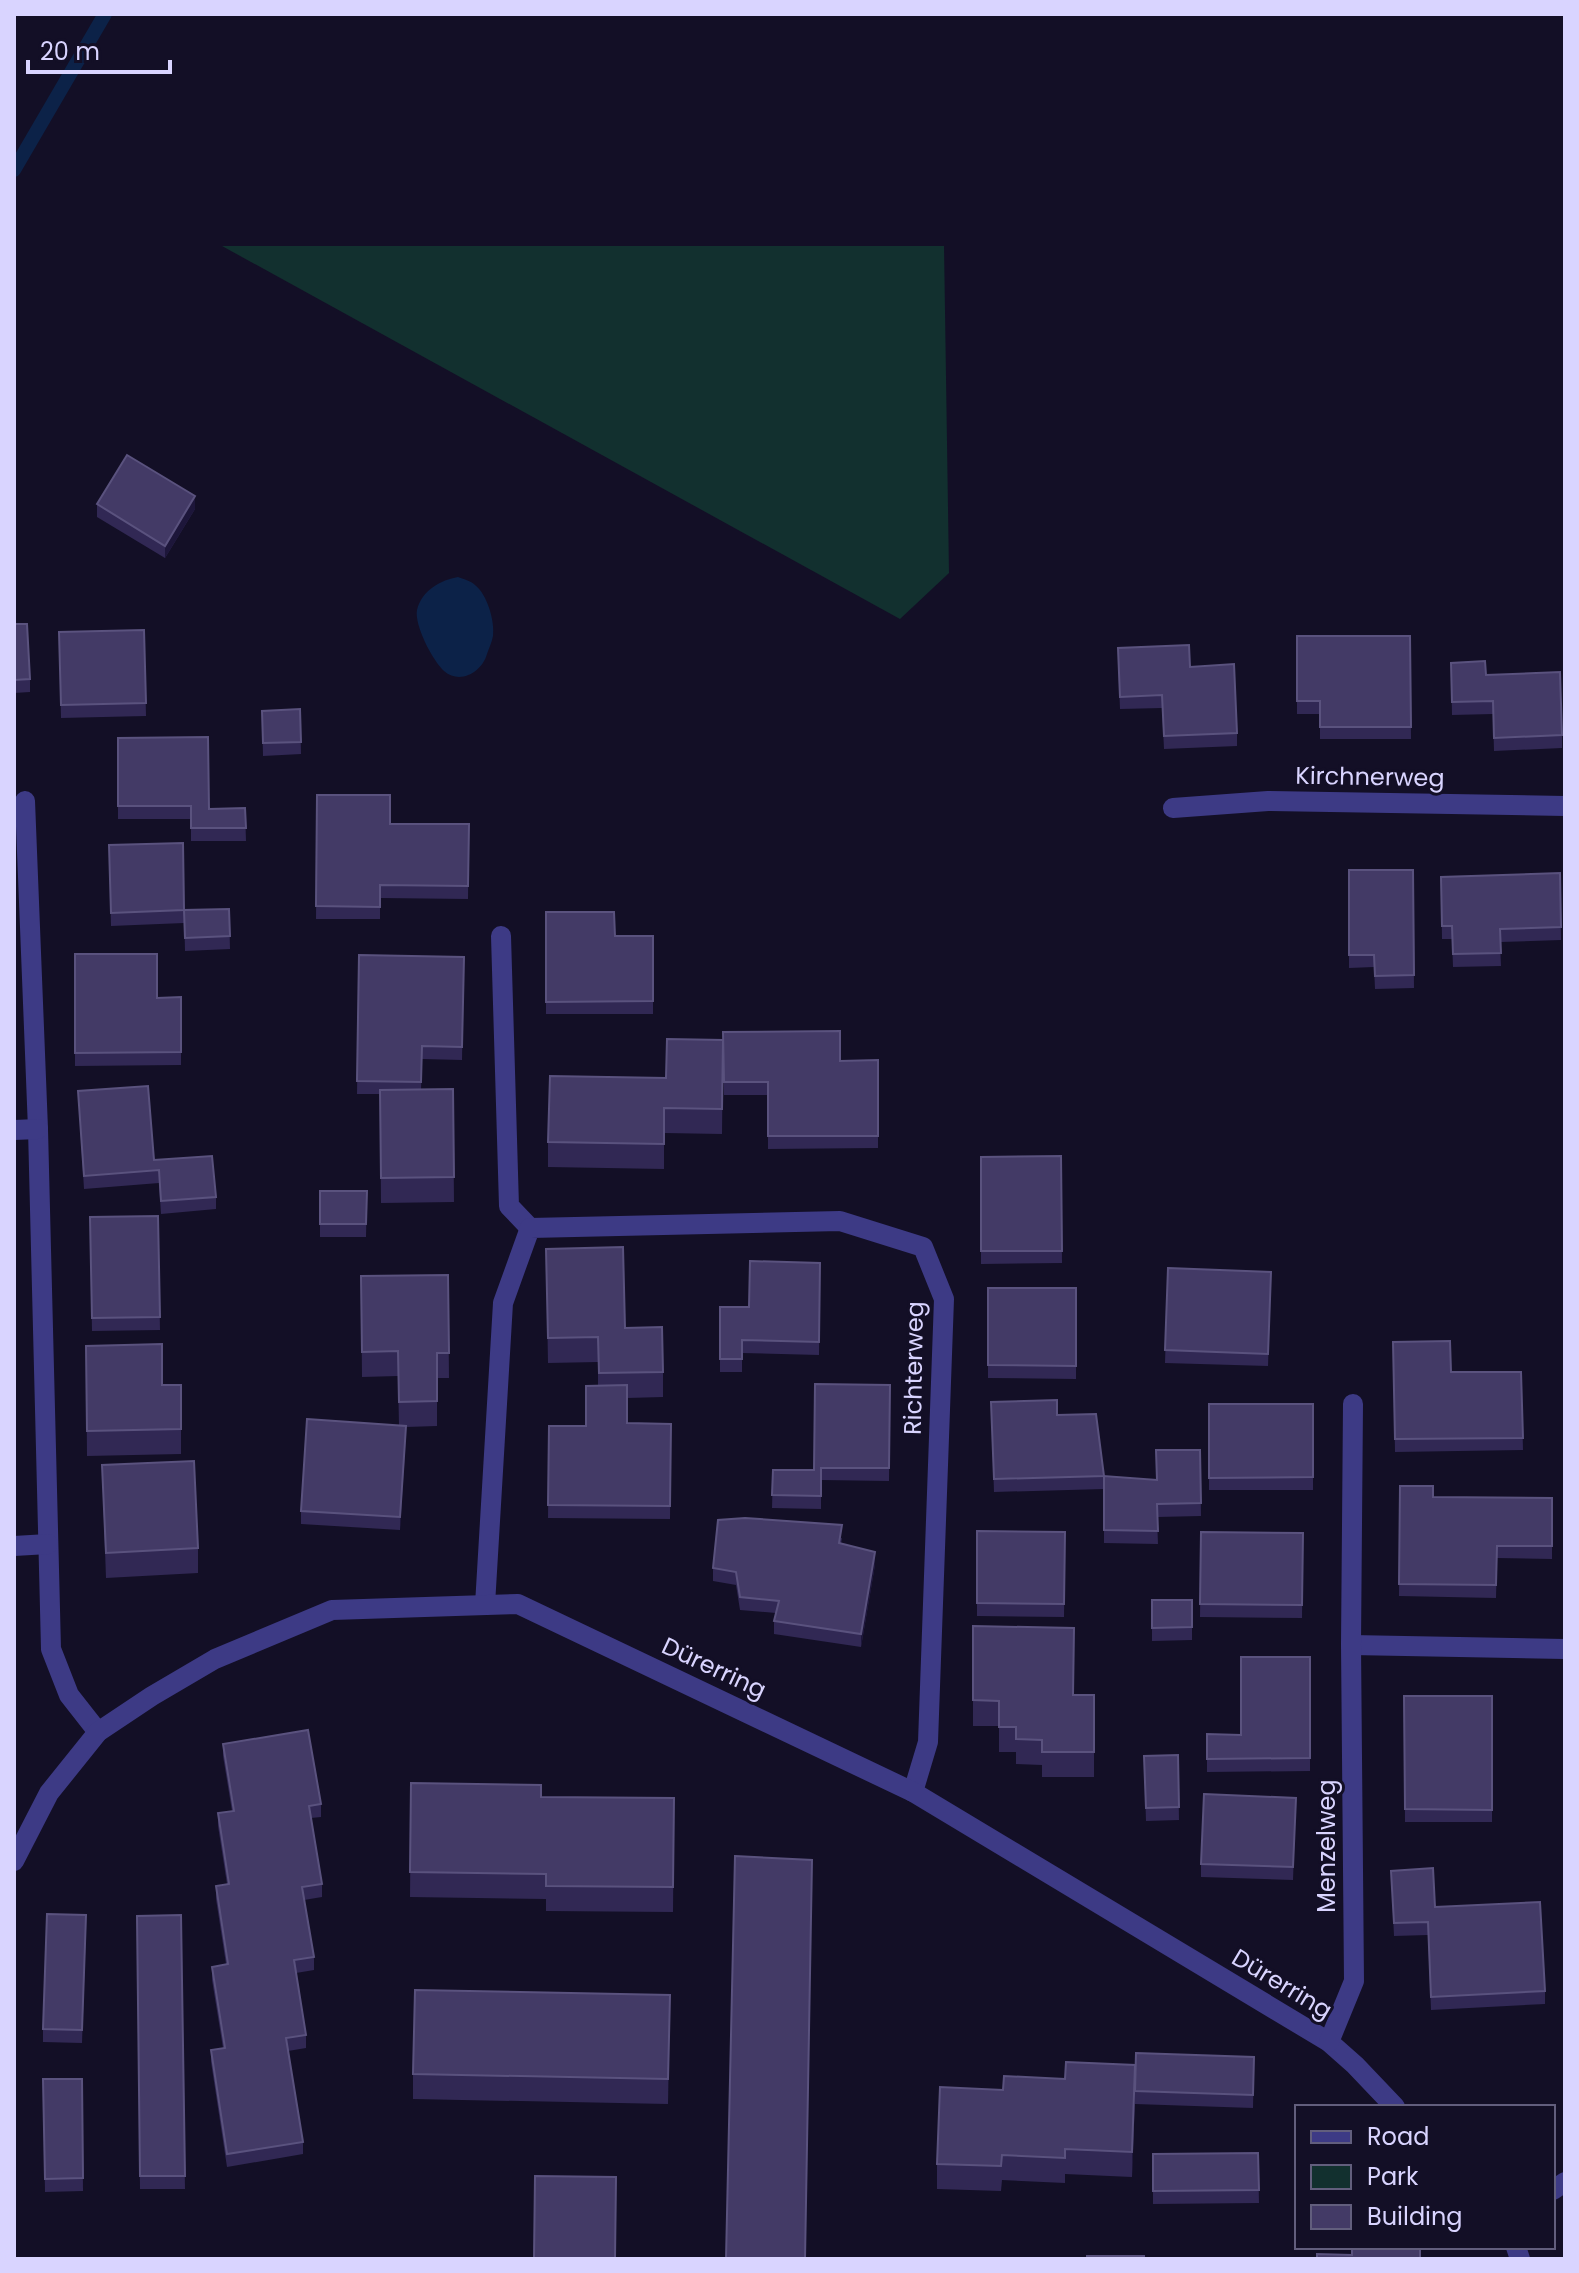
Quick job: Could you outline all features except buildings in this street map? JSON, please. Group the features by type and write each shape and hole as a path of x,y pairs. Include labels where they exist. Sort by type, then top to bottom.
{"street":[{"path":"25,801 38,1129 51,1649 69,1695 98,1732"},
{"name":"Kirchnerweg","path":"1173,808 1268,801 1565,806"},
{"path":"485,1605 503,1303 530,1228 509,1206 501,936"},
{"path":"14,1130 38,1129"},
{"name":"Richterweg","path":"530,1228 840,1221 923,1247 944,1299 928,1742 913,1792"},
{"name":"Menzelweg","path":"1329,2042 1354,1981 1351,1645 1353,1404"},
{"path":"14,1546 48,1544"},
{"name":"Dürerring","path":"14,1861 49,1793 98,1732 215,1659 332,1610 518,1604 913,1792 1329,2042 1393,2105"},
{"path":"1351,1645 1565,1649"}],"green space":[{"path":"222,246 944,246 949,573 900,619"}],"water":[{"path":"458,577 479,589 493,623 493,636 484,660 475,671 463,677 444,671 425,642 417,617 420,603 428,592 439,583"}],"waterway":[{"path":"14,170 105,14"}]}
